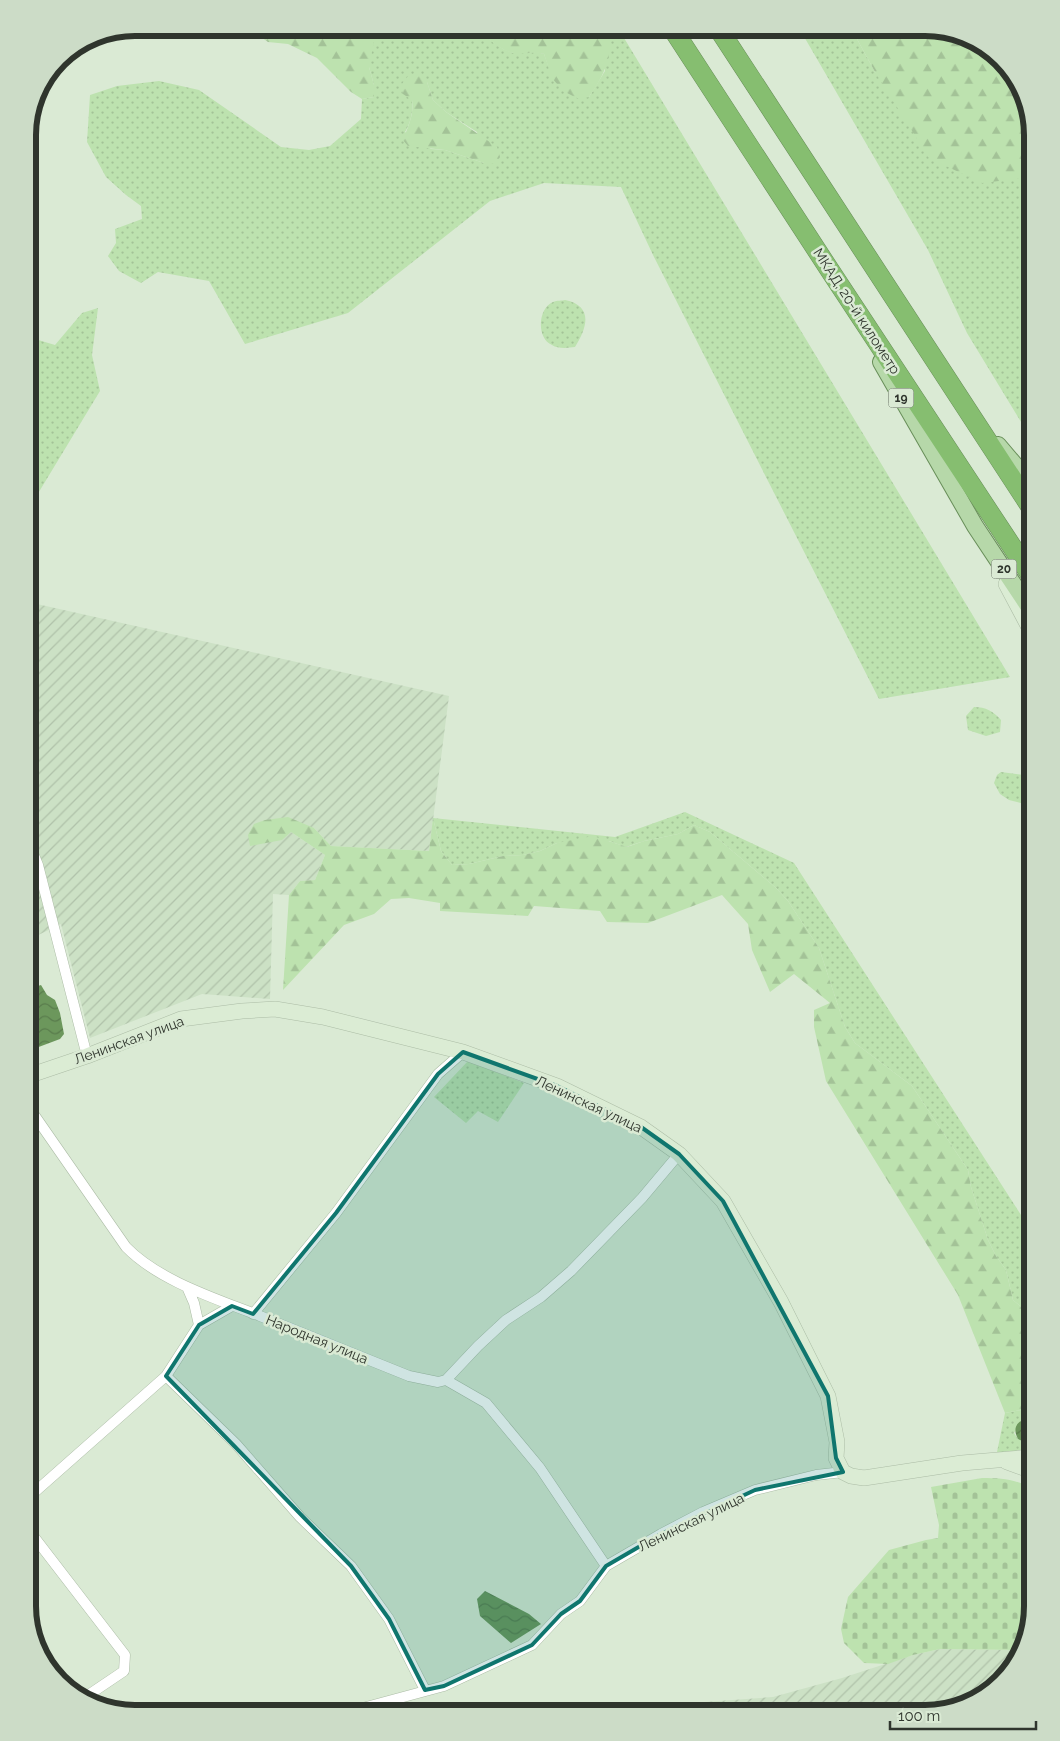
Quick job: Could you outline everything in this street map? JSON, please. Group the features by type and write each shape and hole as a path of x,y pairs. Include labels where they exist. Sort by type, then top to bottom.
{"highway":[{"name":"МКАД, 20-й километр","path":"678,36 1024,565"},
{"path":"723,36 1024,496"}],"main road":[{"name":"19","path":"829,269 940,468 975,526"},
{"path":"973,416 1024,476"},
{"name":"20","path":"975,526 1024,600"}],"street":[{"name":"19","path":"975,526 1024,618"},
{"path":"36,860 87,1056"},
{"name":"Ленинская улица","path":"36,1073 87,1056 181,1019 242,1011 275,1009 323,1017 463,1052 557,1086 641,1127 679,1154 723,1201 781,1302 828,1396 836,1442 836,1458 843,1472 816,1475 755,1490 703,1512 606,1566 580,1601 561,1614 532,1645 444,1686 372,1705"},
{"path":"253,1314 336,1213 438,1074 463,1052"},
{"name":"Народная улица","path":"36,1118 126,1247 140,1260 188,1287 232,1306 409,1376 438,1382 446,1380 486,1403 540,1468 606,1566"},
{"path":"446,1380 506,1320 541,1297 571,1272 642,1198 679,1154"},
{"path":"188,1287 199,1325"},
{"path":"36,1491 166,1376 199,1325 232,1306"},
{"path":"166,1376 236,1444 300,1517 351,1566 389,1619 425,1690"},
{"path":"843,1472 851,1476 864,1478 962,1464 1024,1458"},
{"path":"1001,1460 1024,1469"},
{"path":"36,1539 125,1655 126,1664 124,1671 90,1694"}],"highlighted area":[{"path":"463,1052 557,1086 641,1127 679,1154 723,1201 828,1396 836,1458 843,1472 755,1490 661,1534 606,1566 580,1601 561,1614 532,1645 444,1686 425,1690 389,1619 351,1566 166,1376 199,1325 232,1306 253,1314 336,1213 438,1074"}],"shaded area":[{"path":"36,604 449,696 429,851 331,846 314,828 291,832 325,855 315,880 300,881 289,895 273,894 270,999 202,994 90,1038 61,924 36,936"},
{"path":"940,1649 1014,1650 999,1671 980,1688 969,1695 938,1704 662,1705 773,1697 842,1678 913,1655"}],"green space":[{"path":"259,36 370,36 374,41 369,67 374,85 374,97 362,99 351,92 317,58 288,44 268,42"},
{"path":"367,36 484,36 503,49 513,53 537,52 544,54 548,65 589,97 605,71 605,36 623,36 1010,677 879,699 654,257 621,187 544,183 490,201 348,313 245,344 209,281 158,272 141,283 119,271 108,256 116,243 115,229 142,219 141,206 106,177 87,142 90,95 117,86 159,81 199,90 281,147 309,150 330,146 361,119 362,99 374,97 374,85 369,67","holes":["427,82 433,100 446,112 477,132 484,163 445,150 431,149 405,132 411,117 412,100"]},
{"path":"485,36 605,36 609,42 609,57 601,78 589,97 579,99 563,91 552,78 544,54 517,53 497,46"},
{"path":"804,36 855,36 875,72 1024,175 1024,427 967,333 928,250"},
{"path":"855,36 931,36 957,41 980,53 1007,80 1019,103 1024,135 1024,178 982,183 929,158 875,72"},
{"path":"409,75 418,75 427,82 433,100 446,112 497,147 500,157 496,164 484,163 445,150 408,146 403,140 409,125 412,100 403,94 401,85"},
{"path":"565,300 574,303 584,312 585,325 575,347 563,348 554,346 547,341 541,330 542,316 548,305 555,301"},
{"path":"98,308 92,355 100,391 36,497 36,339 55,345 82,313"},
{"path":"974,707 986,709 998,717 1001,720 1000,732 986,736 968,730 966,716"},
{"path":"1001,772 1024,775 1024,804 1009,800 1000,794 994,783 997,775"},
{"path":"685,812 794,863 1024,1220 1024,1309 1013,1300 1006,1270 988,1240 971,1187 968,1170 912,1086 855,1043 845,1027 819,948 788,901 776,888 710,832 694,825 678,834 626,847 609,841 557,843 540,851 523,855 503,856 469,864 452,865 441,851 433,818 615,837"},
{"path":"288,817 314,828 331,846 429,851 433,818 441,851 452,865 469,864 503,856 523,855 540,851 557,843 593,836 627,847 644,841 678,834 694,825 710,832 776,888 788,901 819,948 845,1027 855,1043 912,1086 968,1170 971,1187 988,1240 1006,1270 1013,1300 1024,1309 1024,1411 1005,1413 958,1295 826,1081 814,1027 814,1010 830,1003 794,974 770,992 752,950 748,924 722,895 648,923 607,922 600,911 534,906 528,916 440,911 440,903 409,898 391,899 374,914 344,925 283,990 289,895 300,881 315,880 325,855 291,832 282,840 250,846 248,835 254,824 265,820"},
{"path":"468,1061 524,1083 498,1122 478,1111 466,1123 434,1097"},
{"path":"1024,1411 1024,1419 1022,1419 1014,1433 1018,1439 1024,1442 1024,1455 997,1452 1005,1413"},
{"path":"982,1478 996,1478 1024,1485 1024,1606 1019,1638 1014,1650 940,1649 913,1655 888,1664 864,1663 844,1643 841,1629 848,1597 889,1550 938,1538 939,1525 931,1487"}],"water":[{"path":"41,985 47,995 55,1000 60,1013 64,1034 60,1039 36,1048 36,987"},
{"path":"1023,1420 1024,1442 1018,1439 1015,1430"},
{"path":"485,1591 529,1614 541,1624 511,1643 480,1616 477,1599"}]}
